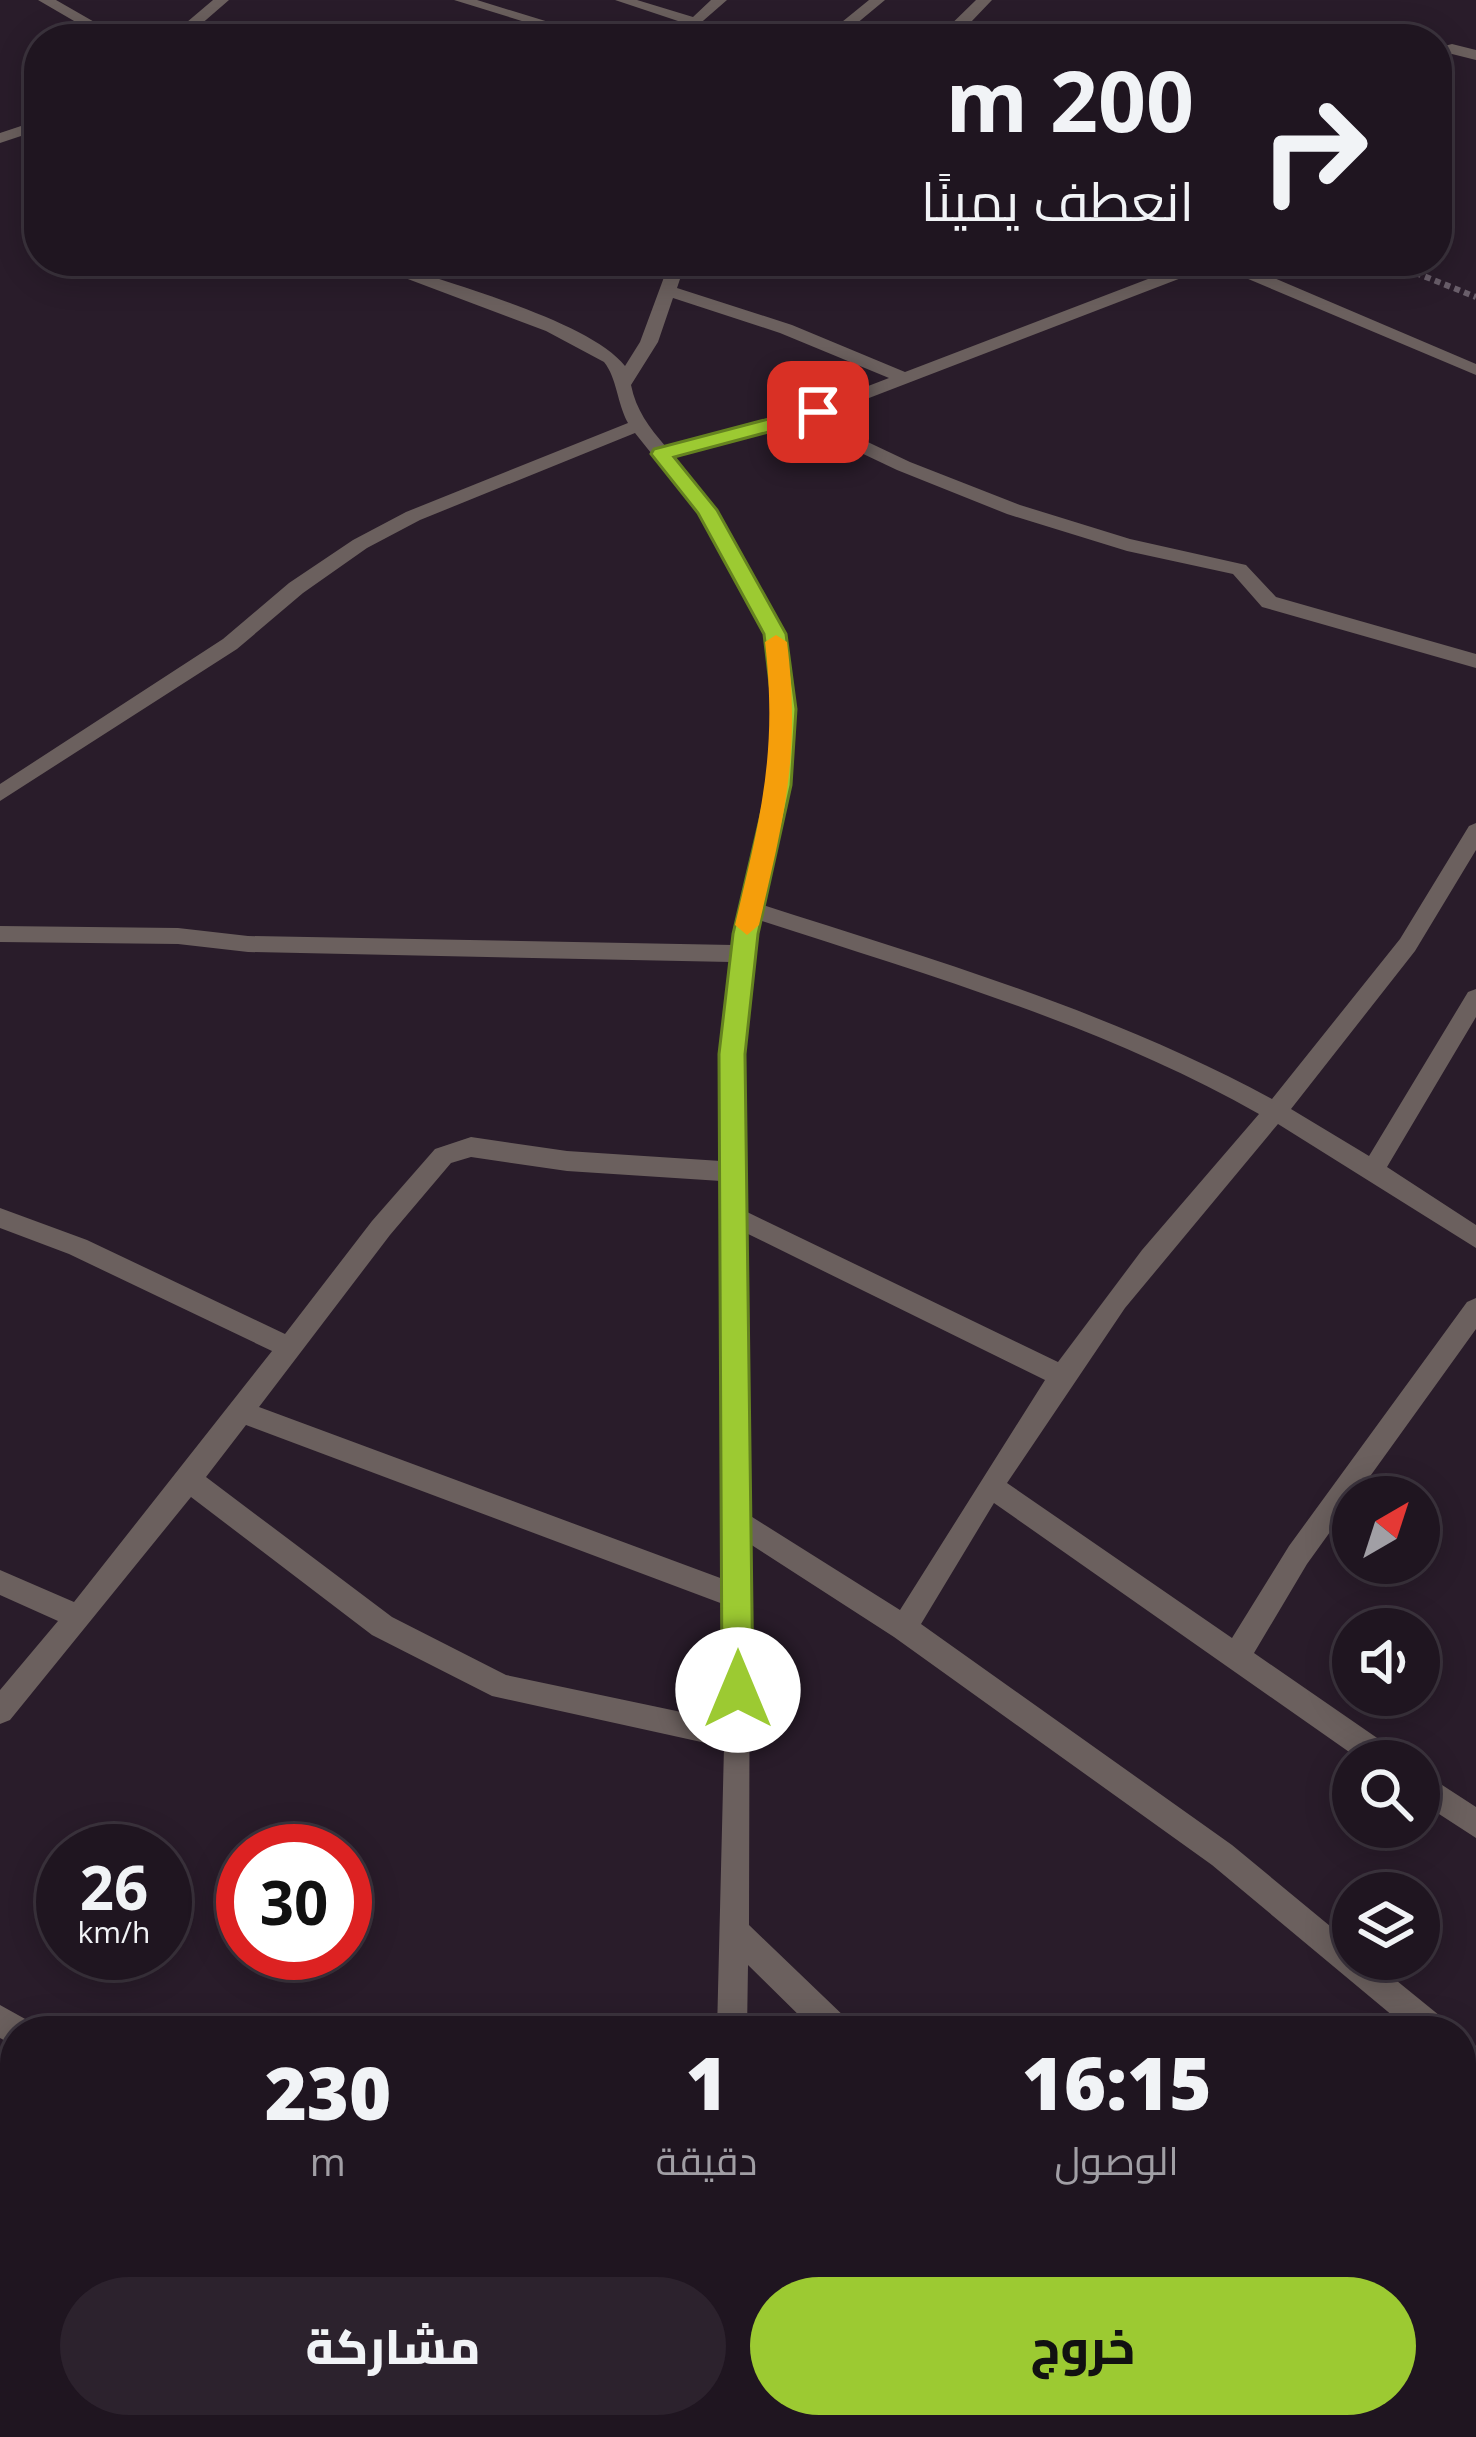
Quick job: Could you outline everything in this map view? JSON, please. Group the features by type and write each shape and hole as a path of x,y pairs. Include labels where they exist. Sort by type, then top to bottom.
{"street":[{"path":"45,0 89,24"},
{"path":"193,24 222,0"},
{"path":"461,0 544,24"},
{"path":"622,0 696,23 720,0"},
{"path":"848,24 878,0"},
{"path":"958,23 985,0"},
{"path":"409,276 570,335 610,358 619,369 638,425 706,510 775,634 784,709 780,785 751,909 732,1054 738,1737 732,2016"},
{"path":"622,385 650,341 673,276"},
{"path":"661,454 801,417 1171,276"},
{"path":"1255,276 1476,370"},
{"path":"668,291 786,329 907,379"},
{"path":"801,417 874,456 943,485 1239,569 1269,602 1476,661"},
{"path":"0,794 230,644 296,588 360,544 413,516 638,425"},
{"path":"904,1628 1064,1378 1148,1259 1273,1114 1436,903 1476,831"},
{"path":"751,909 959,977 1186,1066 1373,1170 1476,1238"},
{"path":"0,934 743,954"},
{"path":"1373,1170 1476,998"},
{"path":"0,1711 443,1156 459,1149 734,1172"},
{"path":"735,1217 1064,1378"},
{"path":"0,1219 78,1247 288,1347"},
{"path":"1237,1656 1298,1555 1476,1309"},
{"path":"238,1411 737,1597"},
{"path":"188,1480 382,1626 502,1687 738,1737"},
{"path":"992,1487 1356,1740"},
{"path":"736,1520 904,1628 1222,1856 1416,2016"},
{"path":"0,1582 78,1617"},
{"path":"1440,1799 1476,1825"},
{"path":"735,1932 822,2016"}],"path":[{"path":"1424,276 1476,297"}],"slow traffic":[{"path":"747,925 780,785 784,709 776,642"}],"route":[{"path":"738,1690 732,1054 745,934 780,785 784,709 775,634 706,510 661,454 818,412"}]}
